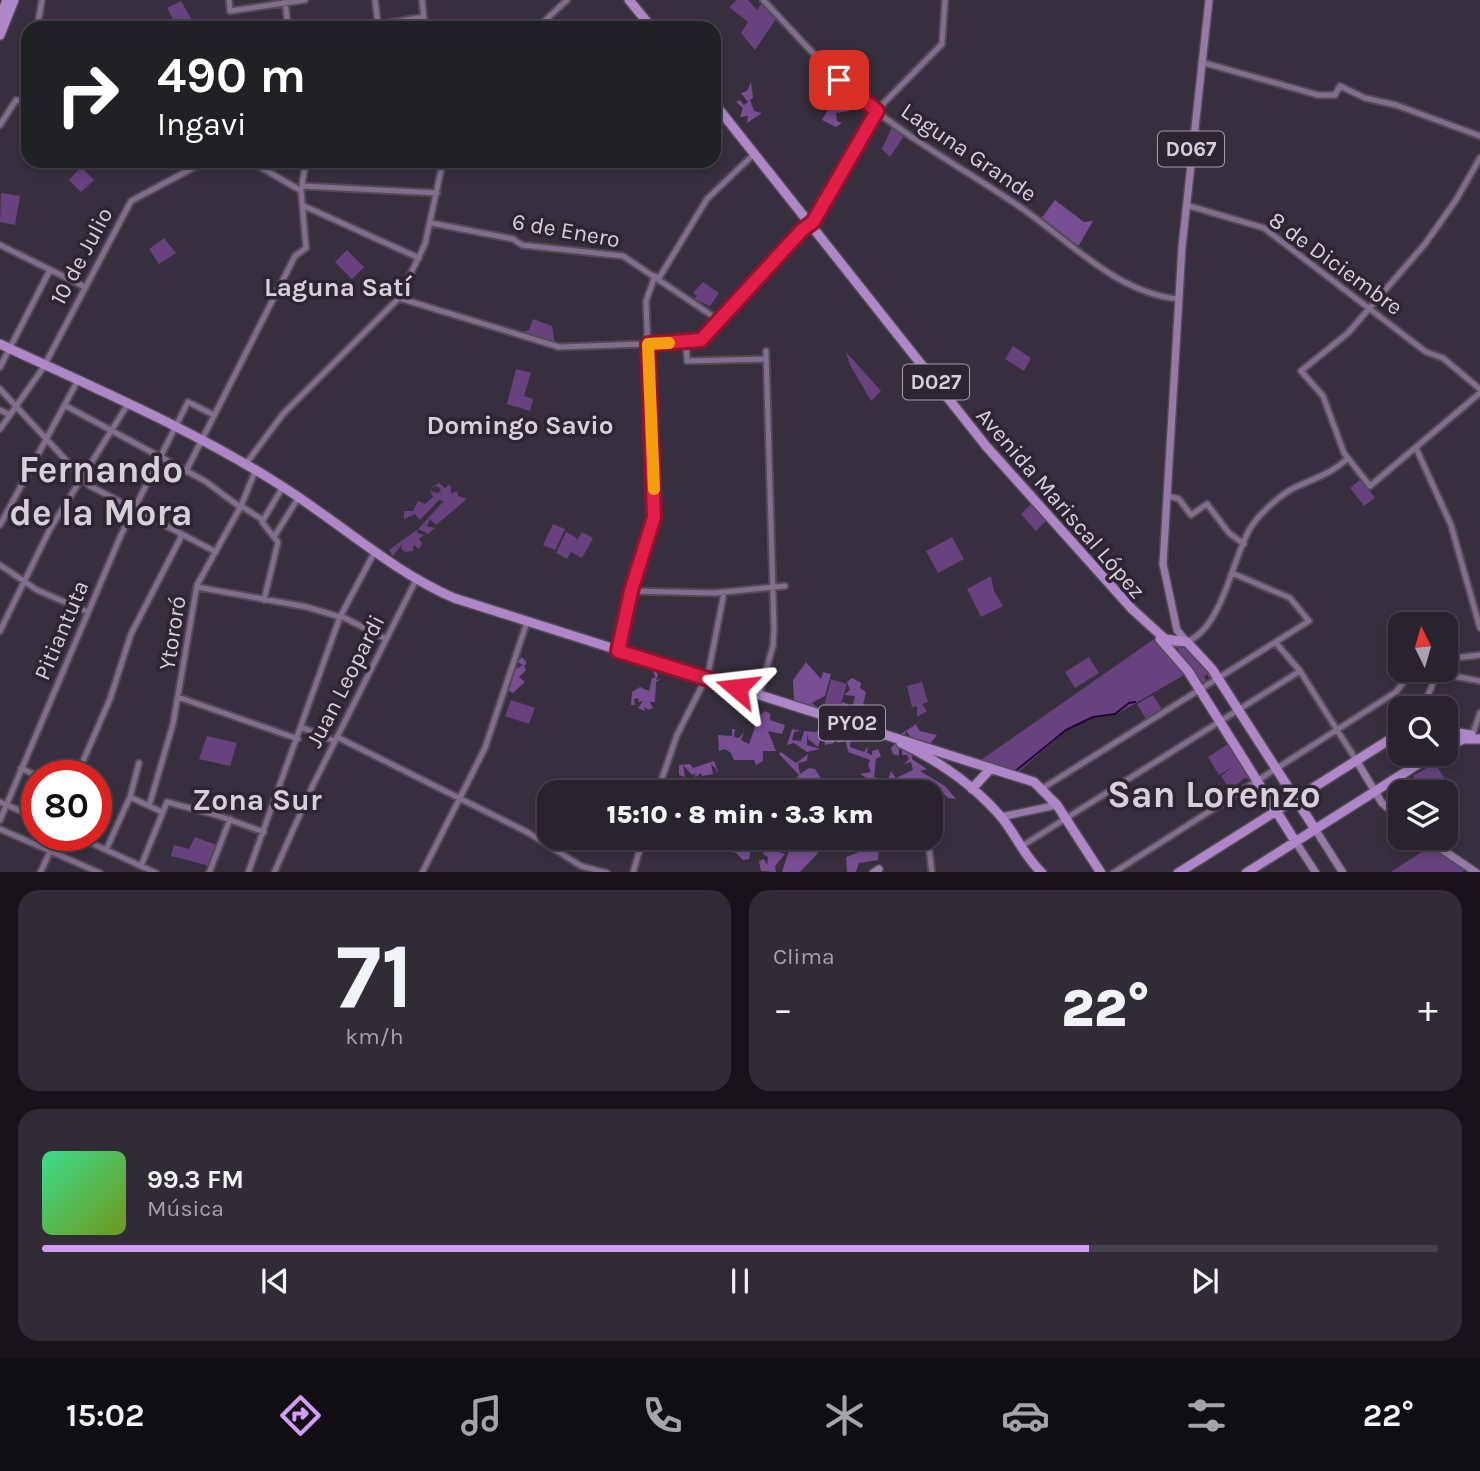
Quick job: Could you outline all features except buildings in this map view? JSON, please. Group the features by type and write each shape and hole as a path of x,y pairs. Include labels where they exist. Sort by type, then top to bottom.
{"highway":[{"path":"0,18 7,0"},
{"path":"0,35 14,0"},
{"path":"627,0 644,21"},
{"name":"Avenida Mariscal López","path":"721,114 985,447 1113,593 1176,640 1179,659 1200,691"},
{"name":"Avenida Mariscal López","path":"809,225 979,437 1084,556 1132,609 1162,637 1176,640"},
{"name":"PY02","path":"5,348 246,465 299,497 415,582"},
{"name":"PY02","path":"200,442 297,500 415,582 527,624 894,740 941,766 972,789"},
{"name":"PY02","path":"527,624 1020,777 1043,788 1100,872"},
{"name":"D027","path":"1176,640 1215,672 1315,829"},
{"name":"D027","path":"1200,691 1295,841"},
{"path":"1180,872 1388,740"},
{"path":"941,766 946,753"},
{"path":"1248,872 1415,766"},
{"path":"991,768 972,789 1001,817 1041,872"}],"main road":[{"name":"D067","path":"1176,640 1163,573 1186,205 1209,0"},
{"path":"1356,760 1382,803 1388,808"},
{"path":"1363,800 1382,803"},
{"path":"1001,817 1056,804"},
{"path":"1315,829 1342,872"},
{"path":"1295,841 1315,872"},
{"path":"1443,850 1476,872"}],"street":[{"path":"38,21 42,0"},
{"path":"229,0 230,11 305,0"},
{"path":"375,0 378,21"},
{"path":"422,0 424,21"},
{"path":"544,21 567,0"},
{"name":"Laguna Grande","path":"762,0 832,73 877,111 1021,207 1122,281 1155,296 1180,299"},
{"path":"399,298 559,347 699,342 809,225 877,111 942,44 945,0"},
{"path":"285,1 287,21"},
{"path":"398,21 424,17"},
{"path":"1201,62 1318,95 1334,95 1340,86 1365,98 1399,106 1480,136"},
{"path":"0,125 8,113 21,106"},
{"path":"0,108 8,113"},
{"path":"618,651 631,591 654,512 646,301 657,277 708,199 754,154"},
{"path":"1480,158 1437,229 1348,332 1301,371 1324,396 1331,424 1347,459 1370,486 1480,391"},
{"name":"10 de Julio","path":"0,429 44,366 83,286 133,198 192,168"},
{"path":"263,168 301,187 437,193"},
{"path":"186,471 295,256 306,248 301,187 305,168"},
{"path":"246,465 283,414 399,298 419,258 431,223 442,168"},
{"name":"8 de Diciembre","path":"1186,205 1264,228 1370,306 1426,352 1440,356 1456,368 1480,391"},
{"path":"304,206 419,258"},
{"name":"6 de Enero","path":"431,223 513,239 522,245 623,256 720,321"},
{"path":"0,245 83,286"},
{"path":"0,367 5,348 50,270"},
{"path":"686,342 687,361 766,355 775,587 774,645 760,695"},
{"path":"0,525 77,382"},
{"path":"0,389 91,488 216,552"},
{"name":"Pitiantuta","path":"24,760 134,509 188,402 214,415"},
{"path":"66,406 186,471 263,520"},
{"path":"0,631 50,529 127,406"},
{"path":"0,410 10,415"},
{"path":"1416,449 1451,525 1480,628"},
{"path":"1176,640 1214,617 1252,525 1290,490 1327,475 1347,459"},
{"name":"Ytororó","path":"149,806 156,791 178,697 197,587 241,507 254,474"},
{"path":"264,600 278,542 262,526 281,490"},
{"path":"1168,496 1179,499 1191,516 1207,504 1229,533 1244,544"},
{"path":"274,537 297,500"},
{"path":"83,760 110,699 131,634 183,535"},
{"path":"248,872 340,617 373,555"},
{"path":"0,565 24,582 88,612"},
{"path":"1043,788 1200,691 1215,672 1276,643 1309,621 1288,597 1232,573"},
{"name":"Juan Leopardi","path":"274,872 335,739 415,582"},
{"path":"631,591 724,593 785,586"},
{"path":"197,587 307,607 340,617 386,639"},
{"path":"661,780 677,735 706,680 724,593"},
{"path":"422,872 491,733 527,624"},
{"path":"1276,643 1300,671 1356,760"},
{"path":"1458,658 1480,655"},
{"path":"1022,846 1300,671"},
{"path":"1458,676 1480,681"},
{"path":"1113,872 1396,692 1404,682"},
{"path":"178,697 298,739"},
{"path":"1472,737 1480,713"},
{"path":"301,727 335,739 459,798 527,832 581,866 603,872"},
{"path":"112,837 130,797 139,763"},
{"name":"Pitiantuta","path":"0,820 3,803 21,768"},
{"path":"130,797 162,812"},
{"path":"141,866 167,802 230,819 264,832"},
{"path":"3,803 21,811"},
{"path":"209,872 230,819"},
{"path":"0,829 21,838"},
{"path":"634,872 640,850"},
{"path":"929,850 932,872"},
{"path":"40,872 50,851 98,872"},
{"path":"108,851 154,872"},
{"path":"578,872 581,866"}],"shaded area":[{"path":"737,0 748,0 757,10 762,3 776,19 755,50 741,33 748,22 729,7"},
{"path":"181,1 192,21 174,21 167,8"},
{"path":"751,82 753,98 750,100 754,111 762,113 747,123 748,116 740,117 743,108 736,102 740,100 744,105 748,102 741,93 747,91"},
{"path":"833,86 837,90 834,96 839,98 846,95 853,100 849,111 836,113 837,121 842,123 836,127 822,120 828,110 834,107 820,102 821,97 831,100 828,91"},
{"path":"893,125 906,133 890,157 882,149"},
{"path":"82,168 94,180 81,192 69,180"},
{"path":"1,193 20,196 15,225 0,222"},
{"path":"1055,200 1084,222 1093,221 1079,245 1074,245 1040,220"},
{"path":"164,238 176,253 159,264 149,249"},
{"path":"347,250 364,267 352,279 335,262"},
{"path":"703,282 719,293 710,306 694,299 697,296 693,293"},
{"path":"533,319 552,326 555,345 523,332 529,330"},
{"path":"1013,346 1031,358 1024,371 1005,359"},
{"path":"846,352 881,391 871,401 850,365"},
{"path":"516,369 531,373 524,396 533,399 530,411 507,404"},
{"path":"1361,479 1375,498 1364,506 1350,488"},
{"path":"439,483 445,488 448,486 446,484 451,486 451,494 457,491 458,496 467,499 436,525 430,519 427,526 435,528 428,534 418,529 444,501 439,500 420,520 415,514 404,519 404,511 413,511 418,501 425,504 433,497 430,491 438,493 441,490 437,486 431,488"},
{"path":"1031,504 1046,521 1036,531 1021,514"},
{"path":"553,524 565,529 555,550 543,545"},
{"path":"418,529 417,533 424,535 419,539 422,543 419,549 414,545 413,551 406,552 401,549 402,544 393,556 389,550"},
{"path":"566,532 577,538 576,542 582,532 593,538 582,558 571,552 567,559 556,553"},
{"path":"952,537 964,559 938,573 926,551"},
{"path":"991,576 994,591 1003,606 981,617 967,589"},
{"path":"1154,639 1186,674 1115,715 1090,718 1065,732 1018,772 981,760"},
{"path":"1184,645 1179,648 1186,646 1216,677 1211,680 1207,674 1204,677 1208,683 1200,686 1179,656 1178,646"},
{"path":"522,657 527,663 524,666 526,670 519,677 525,682 513,693 507,690 514,670 523,665 517,662"},
{"path":"1089,657 1099,673 1075,688 1065,672"},
{"path":"806,662 821,679 823,672 831,674 825,696 812,703 819,709 824,703 824,709 834,716 794,701 793,680"},
{"path":"653,665 658,675 656,680 661,679 656,682 655,702 650,702 653,708 649,710 644,707 645,711 638,708 643,701 639,702 638,698 634,699 635,705 631,705 632,692 640,687 649,691 652,678 655,678 653,669 649,667"},
{"path":"852,678 861,683 860,688 866,692 863,705 874,708 872,715 866,714 864,718 852,714 853,718 847,718 852,721 840,717 840,713 834,709 837,706 842,708 842,702 848,704 846,710 851,713 855,696 844,695 850,690 847,682"},
{"path":"831,679 847,684 840,707 829,704 835,707 833,713 823,710"},
{"path":"922,682 928,702 922,704 927,711 917,717 917,706 912,707 907,686"},
{"path":"1153,695 1163,711 1147,721 1137,704"},
{"path":"511,700 535,708 529,724 505,716"},
{"path":"765,711 770,714 770,720 785,725 782,734 768,731 776,751 763,751 763,761 756,765 754,760 734,760 731,753 725,749 719,751 718,735 732,736 732,729 735,729 734,737 739,738 744,732 741,740 749,744 759,716"},
{"path":"866,718 870,727 852,721"},
{"path":"921,721 916,725 920,731 937,735 929,745 906,738 910,736 906,731 904,736 898,736"},
{"path":"832,725 843,728 835,729 836,734 847,728 862,736 841,733 844,741 838,743 835,739 834,743 825,745 823,731 818,747 808,739 807,733 807,745 820,749 807,752 794,743 787,745 792,729 801,731 794,732 792,740 801,741 804,731 816,732 822,727 832,731"},
{"path":"207,736 237,743 230,766 199,759"},
{"path":"845,737 851,738 850,747 864,752 868,746 867,753 872,755 872,751 878,749 881,756 876,759 874,777 888,780 870,780 860,774 871,772 868,765 870,760 848,752"},
{"path":"896,742 913,752 912,759 927,769 920,771 935,780 888,780 891,771 896,778 913,770 911,762 904,764 909,759 907,755 902,755 902,748 899,747 899,756 893,754 891,748"},
{"path":"1231,742 1252,780 1245,778 1230,790 1221,776 1234,766 1219,775 1208,757"},
{"path":"781,752 796,763 808,754 807,761 798,763 800,774 809,768 815,769 820,780 795,780 799,775 779,754"},
{"path":"714,761 718,771 715,773 717,770 711,764 713,774 702,776 701,773 696,777 694,776 697,773 692,775 683,765 685,777 679,775 679,765 690,764 693,768"},
{"path":"1430,766 1437,766 1445,780 1415,780 1413,776"},
{"path":"943,785 956,799 948,798 943,793"},
{"path":"195,837 219,846 210,866 171,856 174,845 189,849"},
{"path":"722,850 751,850 749,859 743,860 736,853"},
{"path":"766,850 773,850 785,854 775,866 776,872 761,871 759,861 764,859 767,865 768,857 763,854"},
{"path":"789,850 818,850 818,853 800,872 782,872"},
{"path":"858,850 879,850 878,860 859,863 856,872 847,872 846,857 859,852"},
{"path":"1425,850 1437,850 1464,868 1463,872 1391,872"}],"waterway":[{"path":"1013,773 1066,730 1093,717 1115,714 1129,703 1135,702"}],"slow traffic":[{"path":"654,489 648,344 669,343"}],"district":[{"name":"Laguna Satí","path":"338,287"},
{"name":"Domingo Savio","path":"520,425"},
{"name":"Fernando de la Mora","path":"101,490"},
{"name":"San Lorenzo","path":"1214,794"},
{"name":"Zona Sur","path":"257,800"}],"route":[{"path":"737,688 618,651 631,591 654,517 648,344 701,340 802,230 813,222 877,111 839,80"}]}
